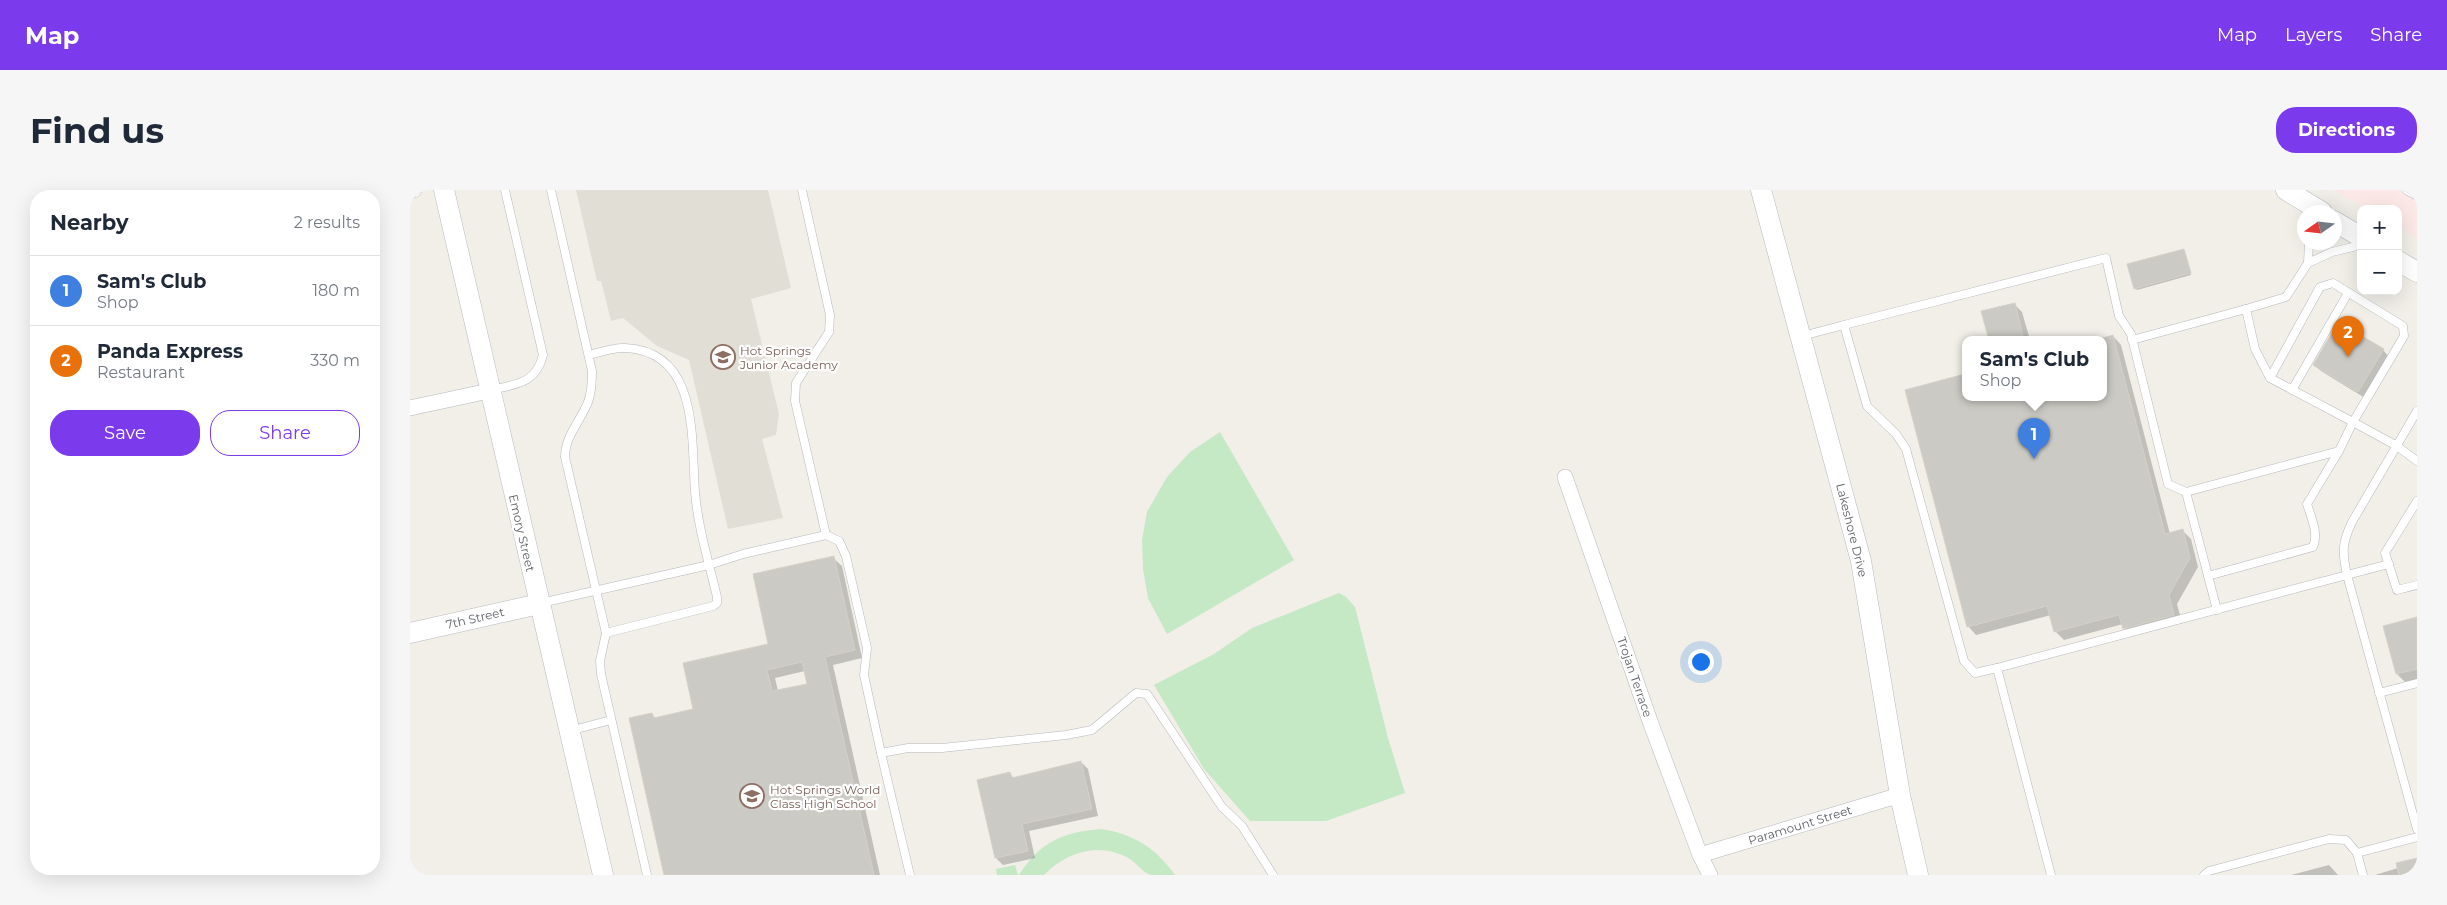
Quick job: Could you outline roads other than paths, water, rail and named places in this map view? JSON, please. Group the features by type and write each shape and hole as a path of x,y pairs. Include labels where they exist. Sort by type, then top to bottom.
{"street":[{"path":"410,191 414,190"},
{"name":"Emory Street","path":"444,190 488,391 603,875"},
{"name":"Lakeshore Drive","path":"1761,190 1800,337 1816,387 1861,560 1900,795 1918,875"},
{"path":"2342,225 2357,234"},
{"path":"2402,263 2417,272"},
{"path":"410,408 488,391"},
{"name":"Trojan Terrace","path":"1565,477 1651,724 1700,855 1710,875"},
{"name":"7th Street","path":"410,632 539,604"},
{"name":"Paramount Street","path":"1700,855 1900,795"}],"lane":[{"path":"488,391 532,377 540,368 543,355 505,190"},
{"path":"550,190 592,371 592,388 588,402 565,445 565,457 606,633 600,668 647,875"},
{"path":"802,190 830,315 829,332 796,383 795,401 826,535"},
{"path":"2406,190 2417,196"},
{"path":"2132,340 2246,309 2286,296 2308,263 2332,252 2357,246"},
{"path":"2308,250 2308,263"},
{"path":"1800,337 2106,258 2119,316 2132,340 2168,484 2186,492 2339,451"},
{"path":"2208,576 2313,548 2316,542 2315,531 2307,504 2404,336 2404,326 2333,283 2320,287 2270,378"},
{"path":"2292,390 2348,292"},
{"path":"2246,309 2255,349 2270,378 2397,446 2417,461"},
{"path":"1844,325 1867,406 1896,434 1906,449 1964,661 1975,673 2389,564"},
{"path":"589,355 625,348 646,351 668,365 677,375 683,387 691,418 696,493 709,565 717,597 717,603 713,606 606,633"},
{"path":"2417,411 2345,537 2342,553 2417,829"},
{"path":"2186,492 2217,610"},
{"path":"2417,501 2385,553 2397,590 2417,585"},
{"path":"539,604 709,565 743,554 826,535 839,541 846,556 867,648 864,675 910,875"},
{"path":"1997,668 2051,875"},
{"path":"2379,693 2417,684"},
{"path":"881,753 908,748 942,748 1066,735 1092,730 1136,693 1147,694 1222,807 1242,826 1273,875"},
{"path":"569,731 611,720"},
{"path":"2357,853 2417,837"},
{"path":"2204,875 2209,871 2329,839 2346,840 2357,853 2363,875"}],"place":[{"name":"Hot Springs Junior Academy","path":"723,357"},
{"name":"Panda Express","path":"2348,357"},
{"name":"Sam's Club","path":"2034,459"},
{"name":"Hot Springs World Class High School","path":"752,796"}]}
